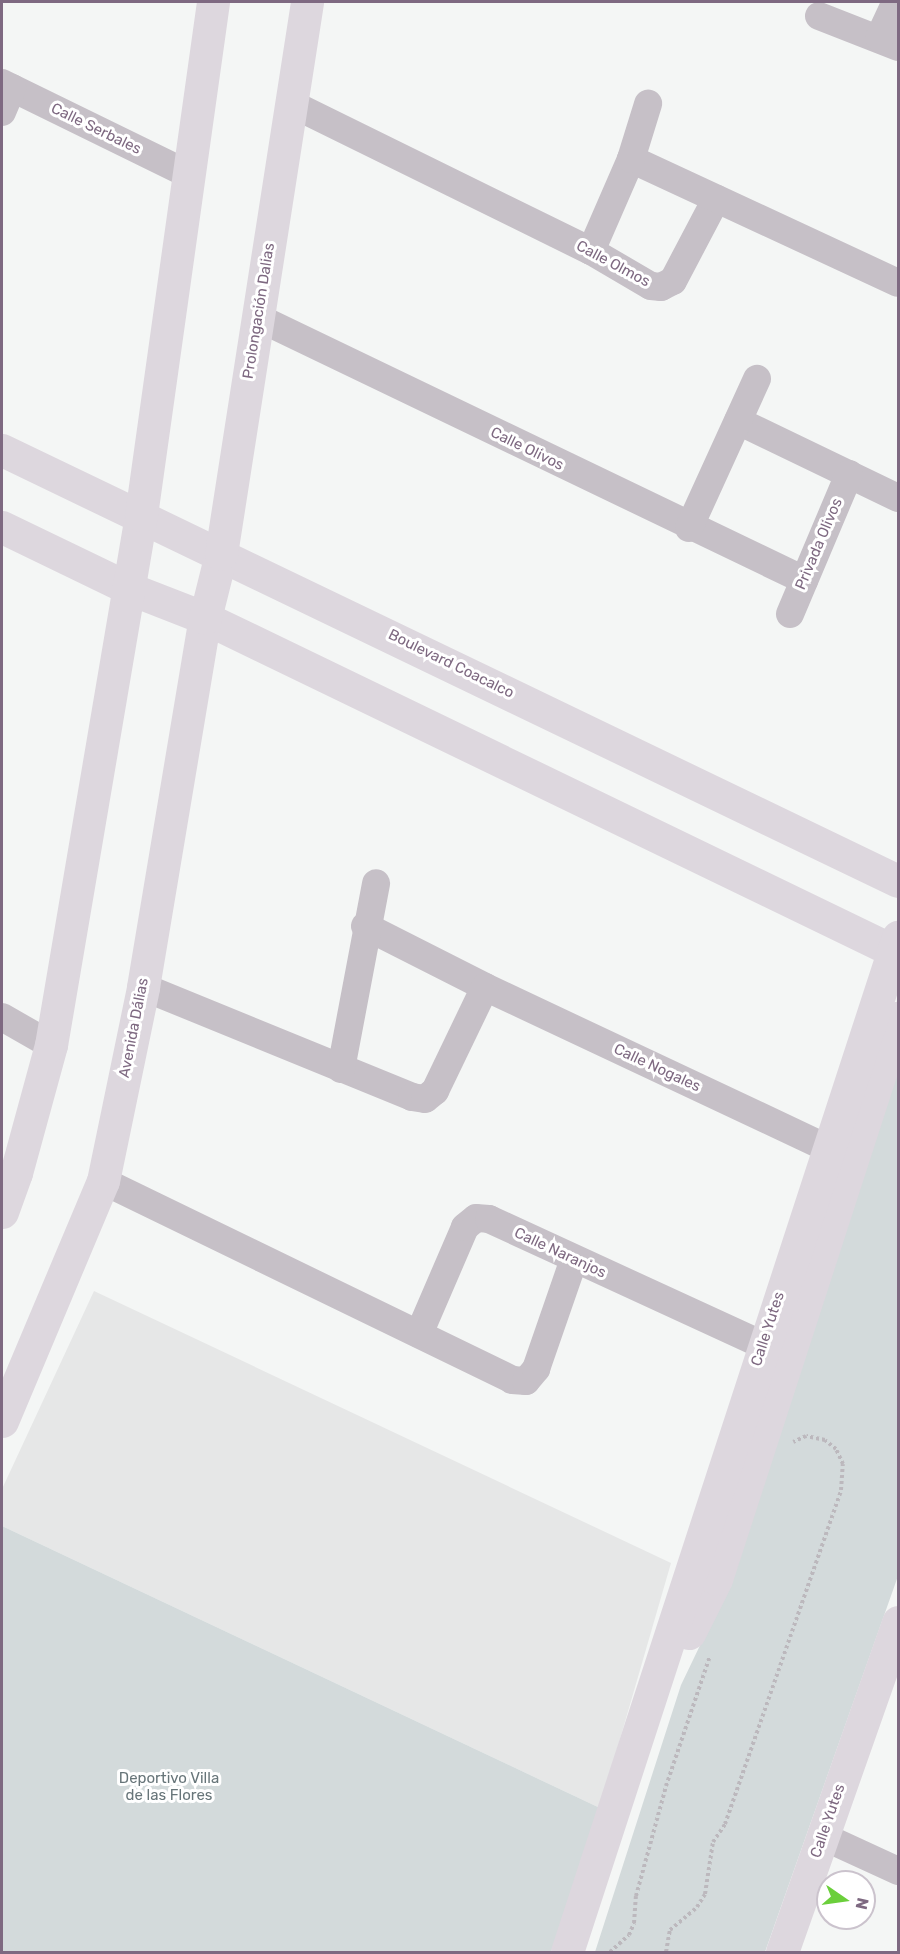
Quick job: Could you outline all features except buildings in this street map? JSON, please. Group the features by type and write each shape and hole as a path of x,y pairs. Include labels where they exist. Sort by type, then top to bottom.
{"main road":[{"path":"2,1212 16,1173 51,1045 141,515 213,2"},
{"name":"Prolongación Dalias","path":"205,618 221,554 307,2"},
{"name":"Boulevard Coacalco","path":"2,450 898,881"},
{"path":"2,527 128,588 205,618 897,947"},
{"name":"Avenida Dálias","path":"2,1421 103,1181 143,987 205,618"},
{"name":"Calle Yutes","path":"567,1953 644,1723 763,1345 897,947"},
{"name":"Calle Yutes","path":"644,1723 716,1579 898,1018"},
{"name":"Calle Yutes","path":"782,1953 822,1836 896,1636"}],"street":[{"path":"819,16 889,43 896,2"},
{"name":"Calle Serbales","path":"5,94 190,175"},
{"name":"Calle Olmos","path":"290,104 591,251 651,286 661,286 673,280 716,199"},
{"path":"591,251 631,159 648,104"},
{"path":"631,159 898,283"},
{"name":"Calle Olivos","path":"259,318 689,528 804,580"},
{"path":"689,528 757,380"},
{"path":"738,422 898,498"},
{"name":"Privada Olivos","path":"789,614 849,474"},
{"path":"341,1069 365,926 376,883"},
{"name":"Calle Nogales","path":"365,926 485,987 829,1149"},
{"path":"143,987 412,1098 425,1099 435,1091 485,987"},
{"path":"2,1017 51,1045"},
{"path":"103,1181 512,1380 526,1381 536,1369 574,1259"},
{"name":"Calle Naranjos","path":"418,1334 465,1227 476,1218 489,1220 763,1345"},
{"path":"822,1836 898,1871"}],"path":[{"path":"666,1953 670,1930 697,1907 705,1894 713,1842 725,1824 841,1490 843,1464 836,1449 825,1440 806,1436 787,1444"},
{"path":"610,1953 629,1935 634,1923 636,1896 666,1786 711,1653"}],"shaded area":[{"path":"94,1291 671,1563 600,1808 2,1526 2,1489"}],"green space":[{"path":"898,1052 898,1576 765,1952 595,1952 681,1685 717,1610"},
{"name":"Deportivo Villa de las Flores","path":"2,1526 600,1808 551,1952 2,1952"}]}
